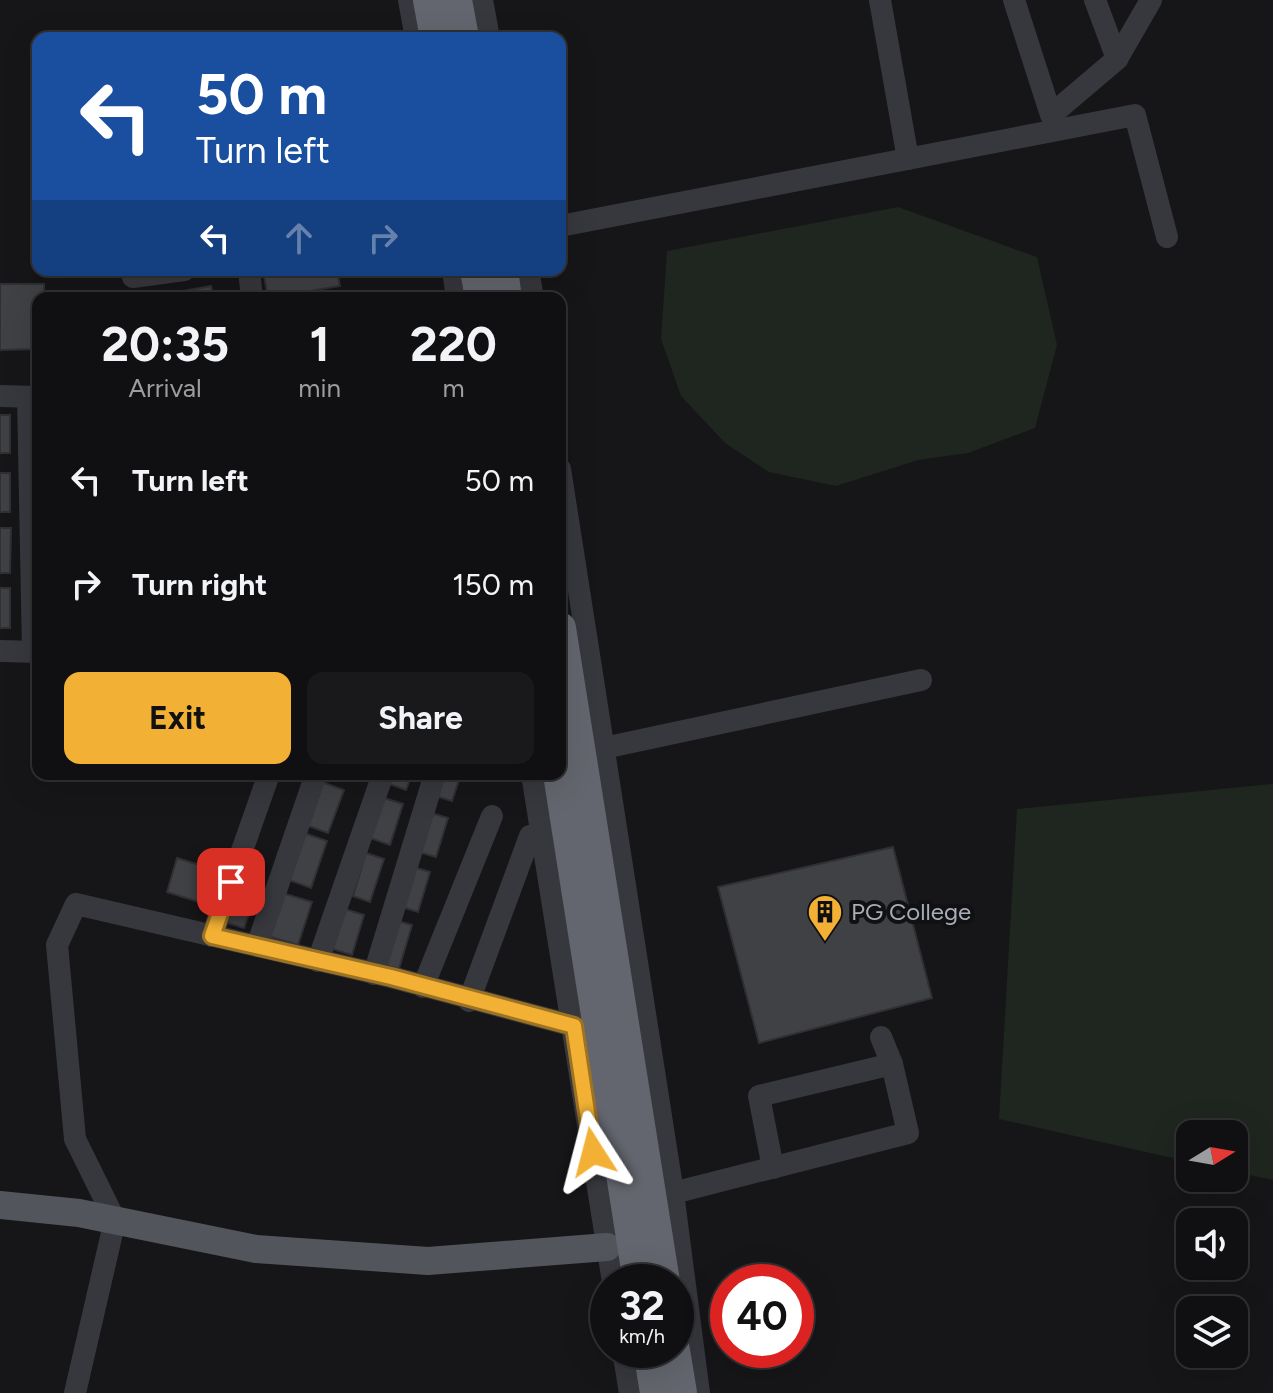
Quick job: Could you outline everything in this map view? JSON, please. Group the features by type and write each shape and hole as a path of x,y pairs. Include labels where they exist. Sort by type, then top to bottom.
{"highway":[{"path":"429,0 435,32"},
{"path":"456,0 462,32"},
{"path":"566,665 581,758 643,1264"},
{"path":"652,1368 656,1393"},
{"path":"677,1368 681,1393"}],"main road":[{"path":"0,1205 115,1220 256,1249 428,1261 607,1247"}],"street":[{"path":"409,0 415,32"},
{"path":"482,0 488,32"},
{"path":"880,0 908,159"},
{"path":"1014,0 1051,115 1117,59 1151,0"},
{"path":"1095,0 1117,59"},
{"path":"566,225 1135,115 1167,237"},
{"path":"134,282 159,276"},
{"path":"0,396 32,397"},
{"path":"566,552 581,758 673,1193 650,1264"},
{"path":"0,651 32,652"},
{"path":"581,758 921,680"},
{"path":"212,936 267,780"},
{"path":"257,946 314,780"},
{"path":"318,961 381,780"},
{"path":"374,974 433,780"},
{"path":"533,780 607,1247 628,1264"},
{"path":"423,987 492,816"},
{"path":"469,1001 530,836 542,833"},
{"path":"75,1393 115,1220 75,1139 57,945 76,904 374,974 574,1026"},
{"path":"673,1193 908,1133 892,1064 881,1037"},
{"path":"773,1168 759,1096 892,1064"},
{"path":"694,1353 699,1393"},
{"path":"626,1368 630,1393"}],"shaded area":[{"path":"898,207 1037,257 1057,345 1035,428 968,453 918,460 836,486 769,472 725,443 681,396 661,339 667,251"},
{"path":"1273,784 1273,1180 1248,1175 1248,1120 1176,1120 1176,1159 999,1119 1017,809"}],"building":[{"path":"264,276 338,276 340,286 304,292 267,292"},
{"path":"0,284 44,284 44,292 32,292 32,349 0,350"},
{"path":"211,286 212,292 178,292"},
{"path":"0,415 10,415 10,453 0,453"},
{"path":"0,473 10,473 10,512 0,512"},
{"path":"0,528 11,528 10,573 0,573"},
{"path":"0,588 10,588 10,628 0,628"},
{"path":"391,780 410,780 406,790 389,784"},
{"path":"437,780 459,780 452,801 432,795"},
{"path":"319,781 344,790 328,833 303,824"},
{"path":"384,798 403,804 390,845 370,838"},
{"path":"428,812 448,818 436,857 415,851"},
{"path":"301,832 327,841 311,888 286,879"},
{"name":"PG College","path":"893,847 932,998 759,1043 718,887"},
{"path":"366,853 384,859 370,902 353,896"},
{"path":"177,858 209,868 199,902 167,892"},
{"path":"410,866 430,872 418,912 399,906"},
{"path":"238,881 258,889 244,928 224,922"},
{"path":"282,893 312,902 298,945 268,936"},
{"path":"345,909 364,915 352,955 333,949"},
{"path":"394,920 412,925 398,972 380,967"}],"place":[{"name":"PG College","path":"825,943"}],"route":[{"path":"231,882 212,936 391,977 469,1001 574,1026 593,1152"}]}
